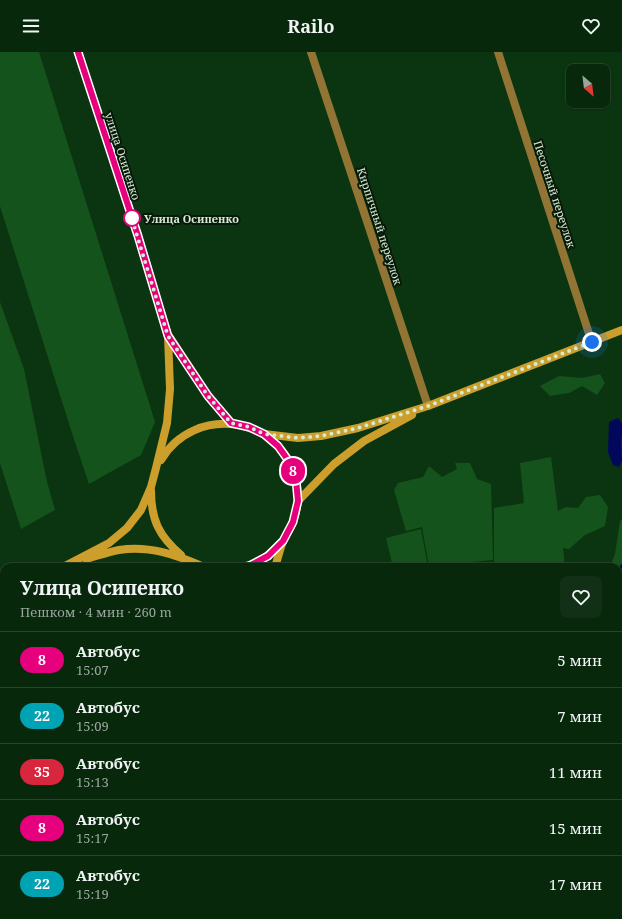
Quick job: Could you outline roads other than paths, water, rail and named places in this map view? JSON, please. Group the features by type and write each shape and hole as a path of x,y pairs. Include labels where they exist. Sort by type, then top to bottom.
{"main road":[{"name":"улица Осипенко","path":"78,52 138,236 168,336"},
{"path":"264,434 298,438 321,436 358,428 428,406 622,330"},
{"path":"168,336 208,396 231,423"},
{"path":"168,336 170,390 167,423 152,487 151,506 156,524 168,544 184,558"},
{"path":"298,501 334,464 364,441 428,406"},
{"path":"156,468 166,451 180,438 196,428 214,424 231,423 249,427 264,434 278,446 288,460 296,480 298,501 293,522 283,541 276,563"},
{"path":"77,563 109,543 128,528 141,510 152,487"},
{"path":"255,563 268,556 283,541"},
{"path":"80,563 120,550 135,549 163,551 195,563"}],"street":[{"name":"Кирпичный переулок","path":"311,52 428,406"},
{"name":"Песочный переулок","path":"498,52 592,342"}],"place":[{"name":"Улица Осипенко","path":"132,218"}]}
